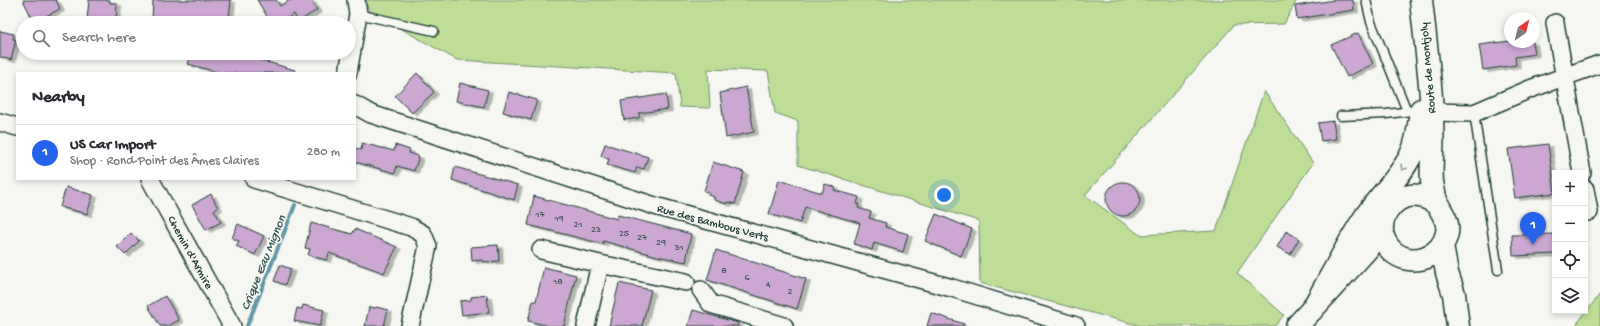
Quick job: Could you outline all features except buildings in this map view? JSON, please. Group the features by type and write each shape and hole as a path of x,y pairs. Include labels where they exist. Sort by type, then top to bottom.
{"main road":[{"path":"1312,310 1362,221 1377,199 1401,172 1412,155 1419,129 1418,31 1422,4"},
{"name":"Route de Montjoly","path":"1420,111 1432,135 1432,183 1438,205"},
{"name":"Route de Montjoly","path":"1401,198 1416,178 1432,135"},
{"path":"1297,326 1367,249 1387,210 1393,203 1408,195 1424,196 1438,205 1446,217 1447,225 1445,239 1442,246 1434,254 1424,258 1388,258 1368,262 1358,268 1312,310"},
{"path":"1383,219 1383,236 1392,250 1410,259 1436,281 1446,294 1457,318"},
{"path":"1442,246 1447,273 1454,294 1457,318"}],"street":[{"path":"1555,23 1566,76 1582,170"},
{"path":"348,72 350,60"},
{"path":"1420,111 1474,113 1530,89 1600,64"},
{"name":"Rue des Bambous Verts","path":"356,106 371,114 655,206 952,288 1076,326"},
{"path":"0,122 16,128"},
{"name":"Chemin d'Armire","path":"151,180 232,326"},
{"path":"257,180 411,227 423,234 428,246 410,326"},
{"path":"1588,206 1589,212"},
{"path":"541,250 693,286 711,304 743,320 784,326"},
{"path":"586,326 600,264"}],"lane":[{"path":"1341,116 1420,111 1371,22 1366,0"},
{"path":"357,7 434,31"},
{"path":"1474,113 1498,270"}],"green space":[{"path":"363,0 1297,0 1284,24 1234,25 1085,195 1140,235 1216,231 1264,91 1313,163 1237,273 1284,315 1275,326 1141,326 980,283 979,221 798,165 798,121 775,113 768,71 708,69 710,108 680,107 676,73 457,60 371,12"},
{"path":"1600,294 1600,326 1575,326 1584,314 1588,314 1588,309"}],"waterway":[{"name":"Crique Eau Mignon","path":"247,326 295,205"}],"place":[{"name":"US Car Import","path":"1533,245"}]}
